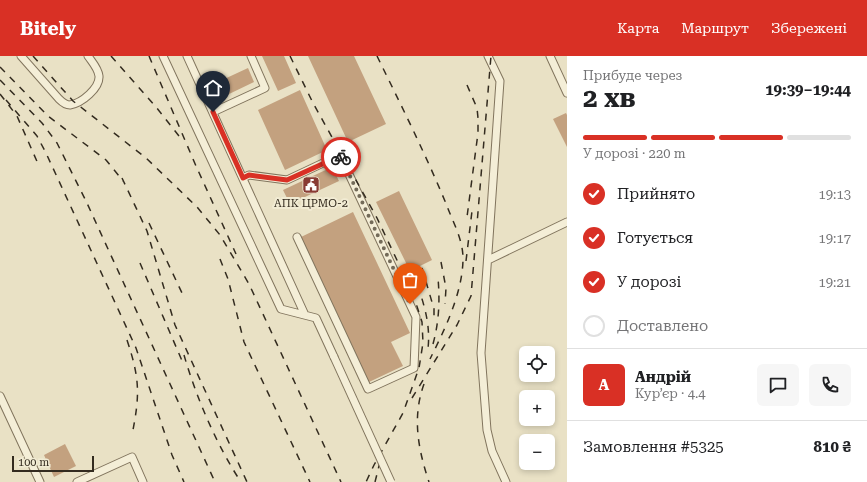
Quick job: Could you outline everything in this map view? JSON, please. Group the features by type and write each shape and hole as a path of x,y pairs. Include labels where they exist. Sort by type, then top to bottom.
{"lane":[{"path":"21,56 59,99 64,104 69,105 94,91 97,85 99,74 88,56"},
{"path":"163,56 281,309 316,318 391,482"},
{"path":"187,56 306,315"},
{"path":"213,112 265,88 251,56"},
{"path":"488,56 500,82 481,353 487,430 492,451 506,482"},
{"path":"550,56 567,93"},
{"path":"243,178 249,175 287,180 340,156 416,318 414,368 368,389 296,237"},
{"path":"488,260 567,222"},
{"path":"0,396 40,482"},
{"path":"77,482 132,457 143,482"}],"building":[{"path":"262,56 284,56 296,83 278,91"},
{"path":"308,56 354,56 386,124 348,142"},
{"path":"248,68 254,82 227,95 220,81"},
{"path":"300,90 327,150 285,170 258,110"},
{"path":"566,113 567,115 567,147 553,119"},
{"path":"332,167 339,181 290,204 283,190"},
{"path":"399,191 432,260 410,271 376,202"},
{"path":"353,212 410,333 391,342 403,366 369,382 301,237"},
{"path":"65,444 76,466 54,477 44,455"}],"railway":[{"path":"33,56 73,101 146,158 197,207 220,235 249,284 341,482"},
{"path":"111,56 156,107 179,136"},
{"path":"149,56 196,166 236,254"},
{"path":"290,56 313,103 377,218 413,294 422,322 423,343 419,368 403,413 366,482"},
{"path":"377,56 439,187 457,231 463,251 462,271 457,297 447,323 430,359"},
{"path":"412,398 457,325 471,296 491,56"},
{"path":"0,67 48,116 106,160 124,182"},
{"path":"0,80 42,123 57,143 86,201 215,482"},
{"path":"467,85 477,108 478,118 478,133 467,217"},
{"path":"0,94 17,116 39,166"},
{"path":"6,100 37,136 46,153 136,348 172,455 184,482"},
{"path":"122,178 147,231 175,325 247,482"},
{"path":"466,261 472,211"},
{"path":"149,223 182,293"},
{"path":"220,259 228,279 244,342 310,482"},
{"path":"441,262 446,288 445,304"},
{"path":"140,263 183,363"},
{"path":"422,268 434,309 434,318"},
{"path":"413,272 427,319 429,338 428,349"},
{"path":"433,344 437,328 439,295 438,278"},
{"path":"127,340 134,366 137,387 136,409 132,435"},
{"path":"184,355 208,421 232,468 241,482"},
{"path":"424,384 420,396 417,421 419,445 429,482"},
{"path":"375,482 380,462"}],"way so far":[{"path":"341,157 410,304"}],"place":[{"name":"АПК ЦРМО-2","path":"311,185"}],"route":[{"path":"213,112 243,178 249,175 287,180 340,156 341,157"}]}
